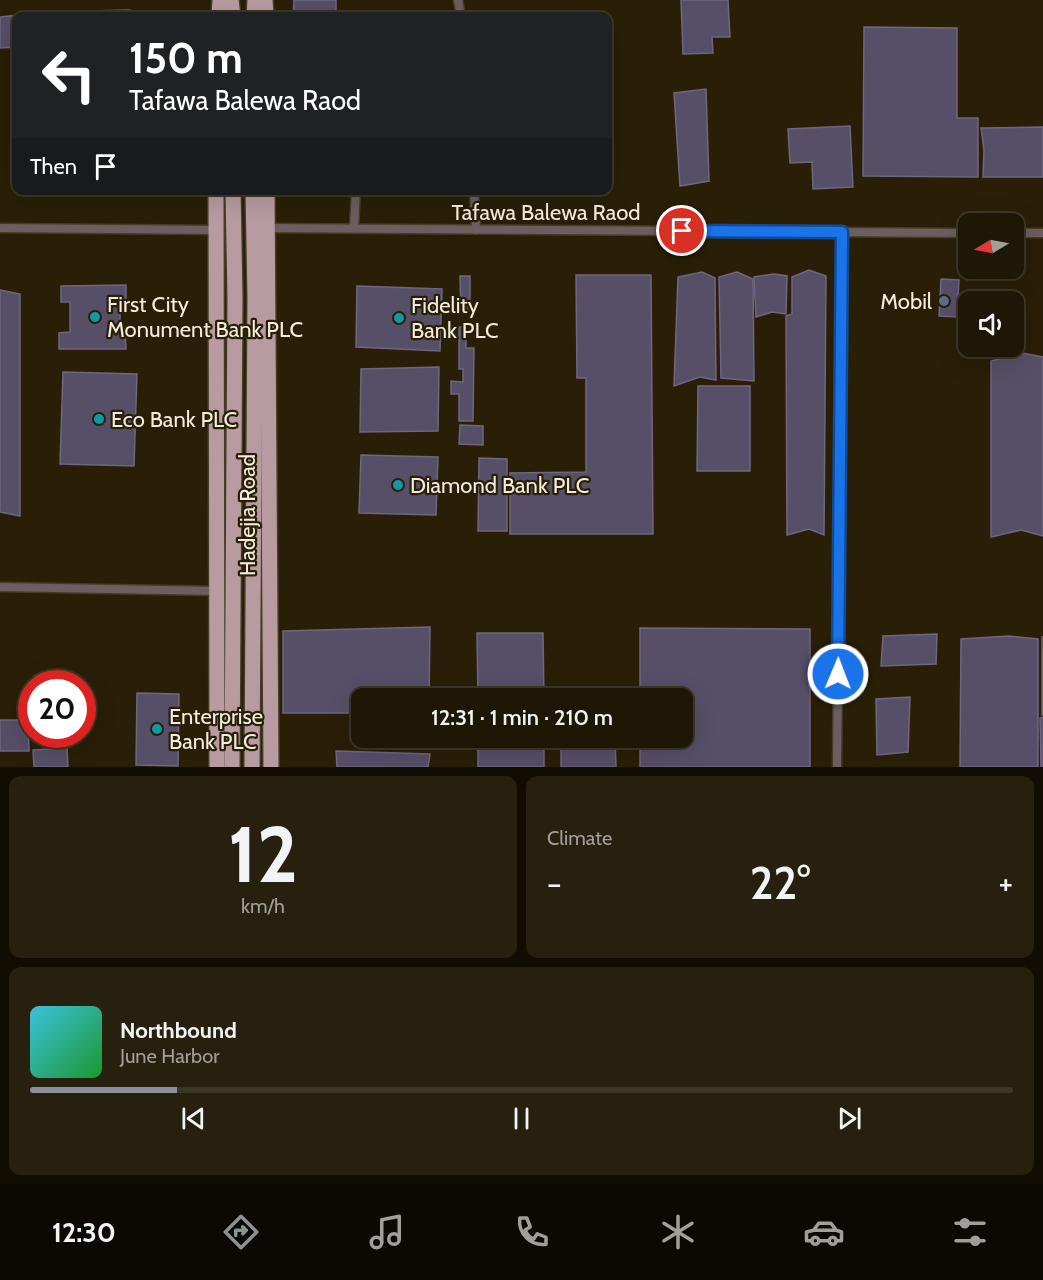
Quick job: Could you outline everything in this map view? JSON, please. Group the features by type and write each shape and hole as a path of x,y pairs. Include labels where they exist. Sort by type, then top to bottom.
{"main road":[{"path":"220,0 229,12"},
{"name":"Hadejia Road","path":"216,195 217,767"},
{"path":"232,767 235,297 233,195"},
{"path":"252,767 255,309 253,195"},
{"name":"Hadejia Road","path":"267,195 271,767"}],"lane":[{"path":"354,228 356,195"},
{"path":"474,195 476,230"},
{"path":"0,228 216,230"},
{"name":"Tafawa Balewa Raod","path":"267,228 958,233"},
{"path":"837,767 842,232"},
{"path":"1024,233 1043,232"},
{"path":"0,587 218,591"}],"building":[{"path":"294,0 336,0 336,12 293,12"},
{"path":"681,0 728,0 730,37 712,37 713,53 683,54"},
{"path":"130,10 130,12 45,12"},
{"path":"12,16 12,47 0,48 0,17"},
{"path":"864,27 957,28 957,118 978,118 978,177 863,176"},
{"path":"706,89 709,181 680,186 674,93"},
{"path":"850,126 853,187 813,189 812,162 790,163 788,129"},
{"path":"1043,127 1043,177 983,177 984,150 981,128"},
{"path":"809,270 826,276 824,535 809,529 787,535 786,316 792,314 792,277"},
{"path":"702,272 715,278 716,380 700,377 674,386 678,277"},
{"path":"737,272 753,279 754,381 721,378 719,277"},
{"path":"774,274 787,276 786,314 772,312 756,317 754,277"},
{"path":"576,275 651,275 653,534 510,534 510,473 586,472 586,378 577,378"},
{"path":"460,276 470,276 470,311 461,313"},
{"path":"941,279 959,280 957,317 939,316"},
{"name":"First City Monument Bank PLC","path":"126,285 126,301 120,301 120,333 125,333 126,349 59,349 59,333 70,332 70,302 61,302 61,286"},
{"name":"Fidelity Bank PLC","path":"357,286 442,289 440,351 356,347"},
{"path":"0,290 20,294 20,516 0,512"},
{"path":"459,327 466,327 466,348 474,348 473,421 459,421 459,394 451,394 451,381 463,382 463,369 459,369"},
{"path":"1024,353 1043,357 1043,536 1021,530 991,537 991,361 1006,357 1024,357"},
{"path":"439,367 438,431 360,432 361,369"},
{"name":"Eco Bank PLC","path":"63,372 137,374 134,466 60,464"},
{"path":"698,386 750,386 750,471 697,471"},
{"path":"460,425 483,426 483,445 459,444"},
{"name":"Diamond Bank PLC","path":"361,455 438,457 436,515 359,513"},
{"path":"479,458 507,459 507,531 478,531"},
{"path":"430,627 429,688 351,688 351,713 283,713 283,631"},
{"path":"640,628 810,629 810,767 640,767 640,748 693,748 693,688 640,688"},
{"path":"477,633 543,633 544,688 478,688"},
{"path":"937,634 936,664 881,666 883,636"},
{"path":"1009,636 1038,639 1038,767 960,767 961,639"},
{"path":"1042,636 1043,715 1042,715"},
{"name":"Enterprise Bank PLC","path":"137,693 179,694 178,766 136,765"},
{"path":"910,697 908,752 877,755 876,699"},
{"path":"1043,717 1043,767 1041,767 1040,718"},
{"path":"0,720 18,720 18,748 29,748 29,751 0,751"},
{"path":"67,748 68,767 34,767 33,750"},
{"path":"478,748 544,748 544,767 478,767"},
{"path":"561,748 615,748 616,767 561,767"},
{"path":"336,751 430,754 428,767 337,767"}],"place":[{"name":"Mobil","path":"944,301"},
{"name":"First City Monument Bank PLC","path":"95,317"},
{"name":"Fidelity Bank PLC","path":"399,318"},
{"name":"Eco Bank PLC","path":"99,419"},
{"name":"Diamond Bank PLC","path":"398,485"},
{"name":"Enterprise Bank PLC","path":"157,729"}],"route":[{"path":"682,231 842,232 838,674"}]}
